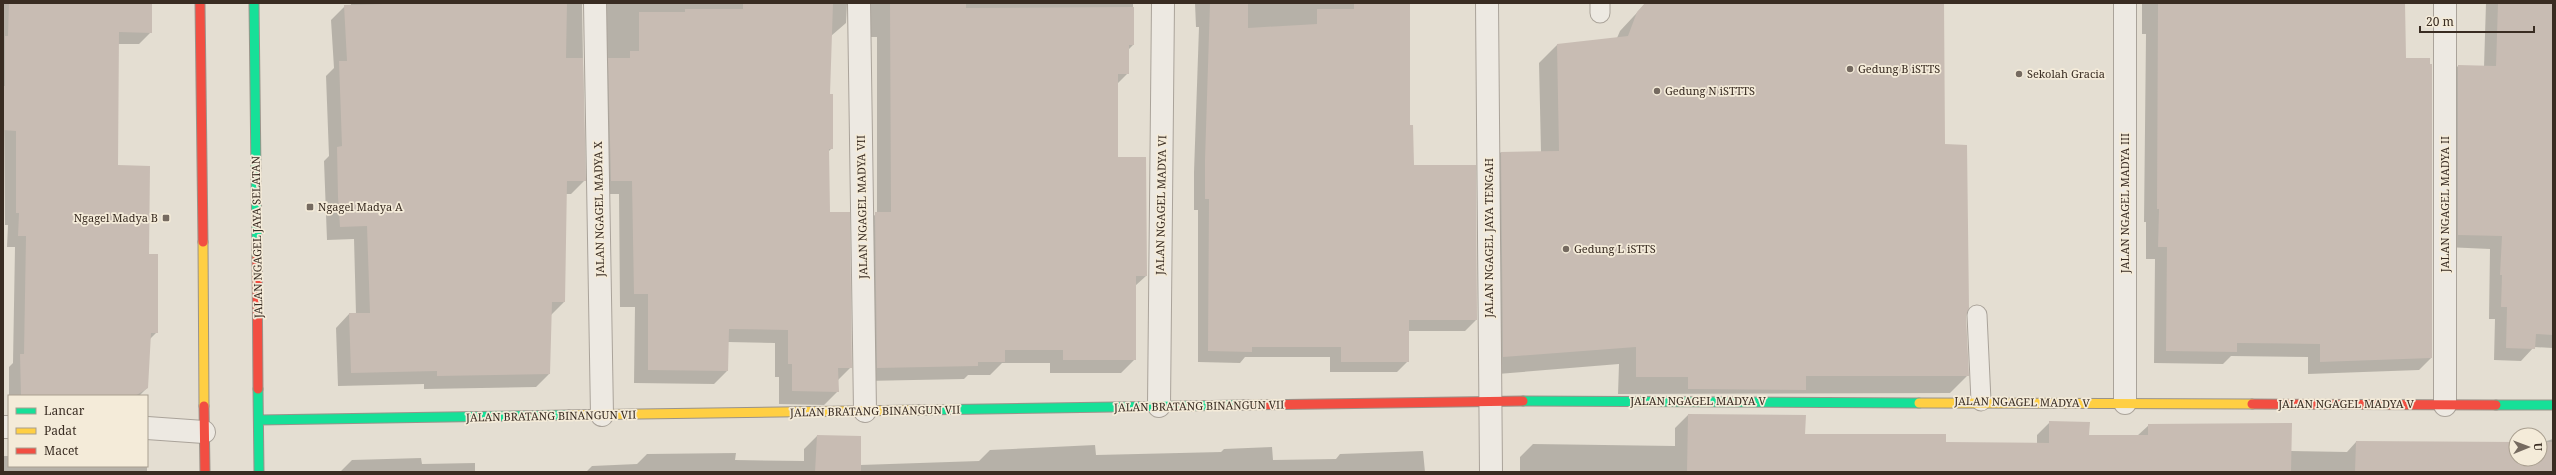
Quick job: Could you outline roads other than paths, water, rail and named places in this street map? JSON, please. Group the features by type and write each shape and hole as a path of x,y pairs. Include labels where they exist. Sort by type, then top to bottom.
{"street":[{"path":"200,3 204,472"},
{"name":"JALAN NGAGEL JAYA SELATAN","path":"254,3 259,472"},
{"name":"JALAN NGAGEL MADYA X","path":"596,3 602,415"},
{"name":"JALAN NGAGEL MADYA VII","path":"859,3 865,411"},
{"name":"JALAN NGAGEL MADYA VI","path":"1160,406 1163,3"},
{"name":"JALAN NGAGEL JAYA TENGAH","path":"1487,3 1491,472"},
{"name":"JALAN NGAGEL MADYA III","path":"2125,3 2125,403"},
{"name":"JALAN NGAGEL MADYA II","path":"2445,3 2445,405"},
{"name":"JALAN BRATANG BINANGUN VII","path":"259,420 1490,401"},
{"name":"JALAN NGAGEL MADYA V","path":"1490,401 1981,401 2553,405"},
{"path":"148,428 204,432"}],"lane":[{"path":"1977,315 1981,401"}],"place":[{"name":"Gedung B iSTTS","path":"1850,69"},
{"name":"Sekolah Gracia","path":"2019,74"},
{"name":"Gedung N iSTTTS","path":"1657,91"},
{"name":"Ngagel Madya A","path":"310,207"},
{"name":"Ngagel Madya B","path":"166,218"},
{"name":"Gedung L iSTTS","path":"1566,249"}]}
